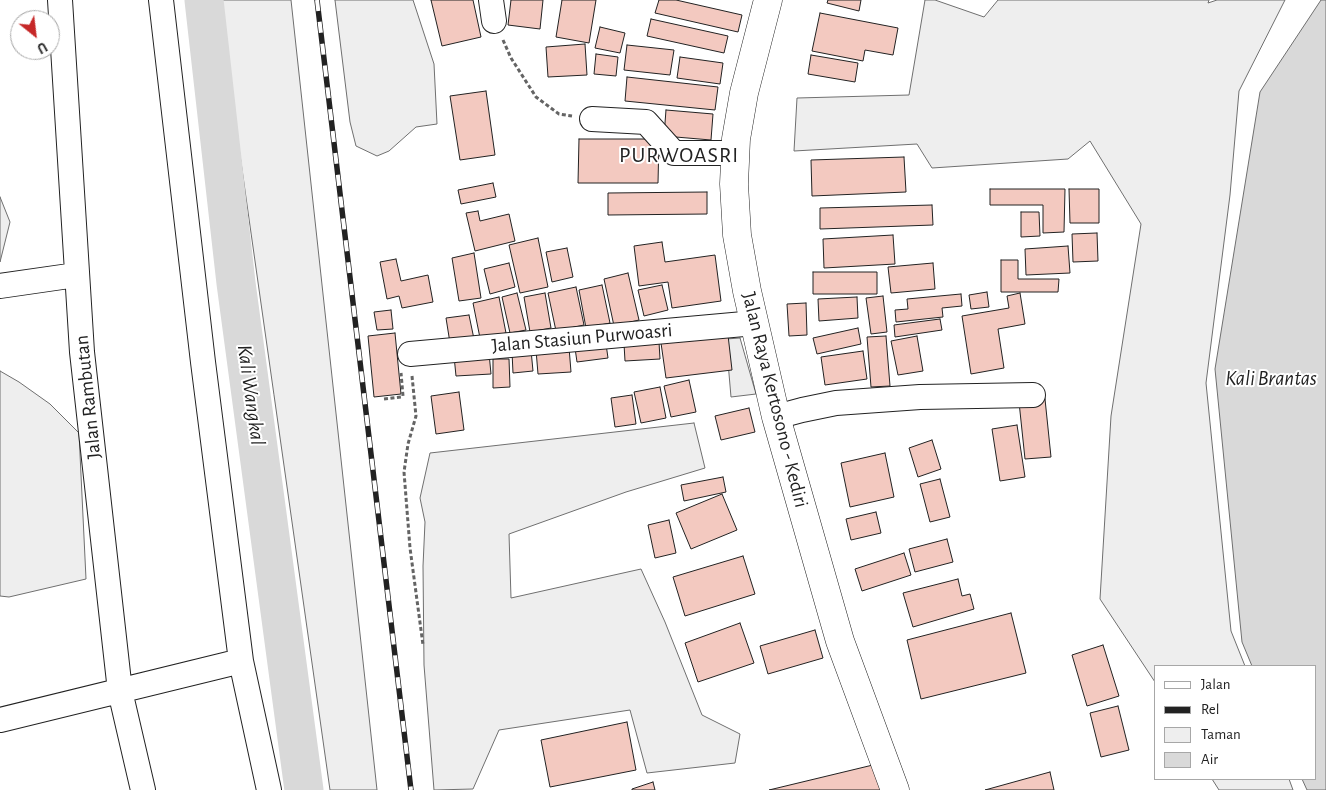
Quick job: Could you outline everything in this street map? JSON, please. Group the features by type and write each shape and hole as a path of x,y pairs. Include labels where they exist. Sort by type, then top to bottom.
{"highway":[{"name":"Jalan Raya Kertosono - Kediri","path":"768,0 744,93 736,140 734,184 737,235 747,291 776,417 840,641 895,790"}],"street":[{"name":"Jalan Rambutan","path":"60,0 82,352 120,691 143,790"},
{"path":"162,0 203,362 241,661 269,790"},
{"path":"592,119 646,122 674,153 735,154"},
{"path":"0,286 76,275"},
{"name":"Jalan Stasiun Purwoasri","path":"406,364 755,323"},
{"path":"776,417 836,403 920,397 1033,396"},
{"path":"0,720 241,661"}],"path":[{"path":"493,10 510,58 536,98 559,114 592,119"},
{"path":"384,399 403,396 406,364"},
{"path":"406,364 416,416 408,444 404,472 410,548 422,645"}],"green space":[{"path":"218,0 291,0 377,790 330,790"},
{"path":"335,0 413,0 434,64 437,124 416,127 389,151 377,156 356,146 350,122"},
{"path":"925,0 935,0 984,17 998,0 1209,0 1208,3 1217,0 1285,0 1239,91 1230,195 1206,383 1231,631 1245,665 1154,665 1154,680 1100,599 1111,416 1141,224 1090,141 1068,159 932,168 917,144 794,151 797,98 909,95"},
{"path":"0,197 10,222 0,262"},
{"path":"0,371 50,404 79,433 86,579 9,597 0,596"},
{"path":"694,423 705,468 626,492 509,534 511,598 641,569 665,622 702,715 740,734 735,763 647,773 630,710 499,730 473,789 434,790 424,665 423,566 425,522 420,498 430,453"},
{"path":"1213,780 1289,780 1293,790 1219,790"}],"shaded area":[{"path":"740,338 756,394 731,397 726,339"}],"water":[{"name":"Kali Brantas","path":"1321,0 1326,0 1326,790 1307,790 1302,780 1316,780 1316,665 1252,665 1242,642 1215,369 1260,92"}],"building":[{"path":"431,0 473,0 481,37 442,46"},
{"path":"511,0 543,0 540,29 508,25"},
{"path":"562,0 596,0 589,43 556,37"},
{"path":"659,0 676,0 742,15 738,32 655,13"},
{"path":"828,0 861,0 859,11 827,3"},
{"path":"820,13 898,28 893,55 865,50 863,61 812,51"},
{"path":"651,19 728,36 724,53 647,36"},
{"path":"600,27 625,33 620,53 595,48"},
{"path":"585,44 587,75 548,77 546,47"},
{"path":"627,45 674,50 670,75 624,70"},
{"path":"596,54 618,57 616,76 594,74"},
{"path":"811,55 858,63 855,82 808,74"},
{"path":"680,57 723,63 720,84 677,78"},
{"path":"627,77 718,87 715,110 625,101"},
{"path":"486,91 495,155 460,160 450,96"},
{"path":"666,110 713,114 711,140 664,136"},
{"path":"579,139 659,139 658,183 578,183"},
{"path":"904,157 906,192 812,196 811,160"},
{"path":"493,183 496,197 461,204 458,190"},
{"path":"990,189 1065,189 1064,232 1043,233 1043,205 990,205"},
{"path":"1069,189 1099,189 1099,223 1070,223"},
{"path":"707,192 707,214 608,215 608,193"},
{"path":"932,205 933,225 820,229 820,208"},
{"path":"478,211 480,221 509,214 515,241 475,251 466,213"},
{"path":"1021,212 1039,212 1040,236 1021,237"},
{"path":"1097,233 1098,261 1073,262 1072,234"},
{"path":"893,235 895,264 824,268 823,239"},
{"path":"538,238 548,287 520,293 509,245"},
{"path":"662,242 665,262 715,255 721,301 672,308 668,282 639,286 634,246"},
{"path":"1068,246 1070,273 1026,275 1025,249"},
{"path":"567,248 573,277 552,282 546,252"},
{"path":"474,253 481,298 459,301 452,258"},
{"path":"396,259 401,281 428,275 433,302 402,308 399,296 387,299 380,262"},
{"path":"1001,260 1018,260 1018,279 1059,279 1058,292 1001,292"},
{"path":"509,263 515,287 490,294 484,269"},
{"path":"933,263 935,289 891,293 888,267"},
{"path":"813,272 877,272 877,294 813,294"},
{"path":"628,273 639,320 614,326 604,279"},
{"path":"602,285 610,323 586,328 579,290"},
{"path":"662,285 668,310 644,316 638,290"},
{"path":"576,287 584,325 556,331 548,293"},
{"path":"987,292 989,307 971,309 969,295"},
{"path":"517,293 526,330 510,333 502,297"},
{"path":"545,293 551,328 530,332 524,297"},
{"path":"1020,293 1025,324 998,329 1004,368 971,374 962,316 1009,308 1007,296"},
{"path":"961,294 962,306 942,308 943,317 896,322 895,310 908,309 907,299"},
{"path":"883,296 887,332 871,334 866,298"},
{"path":"499,297 506,333 480,338 473,303"},
{"path":"857,297 858,318 819,321 818,299"},
{"path":"806,303 807,335 789,336 787,304"},
{"path":"391,310 393,329 377,330 374,312"},
{"path":"469,315 474,339 450,343 446,318"},
{"path":"940,319 942,330 895,337 894,325"},
{"path":"858,328 861,344 817,354 813,338"},
{"path":"395,333 401,394 374,397 368,336"},
{"path":"728,335 732,370 666,378 661,343"},
{"path":"886,336 890,386 871,387 867,337"},
{"path":"917,336 923,371 898,375 891,341"},
{"path":"659,342 660,359 625,361 624,344"},
{"path":"606,344 608,358 577,362 575,348"},
{"path":"569,347 571,372 538,374 536,350"},
{"path":"531,350 533,371 513,373 512,352"},
{"path":"863,351 867,379 825,385 821,357"},
{"path":"489,353 491,374 456,376 454,356"},
{"path":"493,359 509,359 510,387 493,388"},
{"path":"689,380 696,412 671,417 664,386"},
{"path":"660,387 666,418 641,423 634,392"},
{"path":"459,392 464,430 436,434 431,396"},
{"path":"632,395 636,424 615,427 611,398"},
{"path":"1045,399 1051,457 1025,459 1019,402"},
{"path":"749,408 755,432 721,440 715,416"},
{"path":"1017,425 1025,477 1000,481 992,429"},
{"path":"932,440 941,469 918,477 909,448"},
{"path":"885,453 894,497 850,507 841,463"},
{"path":"723,477 726,492 684,501 681,485"},
{"path":"940,479 950,517 930,522 920,484"},
{"path":"722,494 737,530 691,549 676,513"},
{"path":"876,512 881,533 851,540 846,519"},
{"path":"669,520 676,553 655,558 648,525"},
{"path":"947,539 953,562 915,572 909,549"},
{"path":"904,553 911,575 862,591 855,569"},
{"path":"743,556 755,594 685,616 673,577"},
{"path":"958,579 962,596 970,594 974,609 913,627 903,593"},
{"path":"1011,613 1026,673 921,699 907,640"},
{"path":"740,623 754,663 698,682 685,643"},
{"path":"815,630 823,658 768,674 760,646"},
{"path":"1103,645 1119,696 1087,706 1072,655"},
{"path":"1118,706 1129,750 1101,757 1090,713"},
{"path":"627,722 636,770 550,787 541,740"},
{"path":"877,764 883,790 769,790"},
{"path":"1050,772 1054,790 985,790"},
{"path":"653,782 655,790 632,790 632,789"}],"waterway":[{"name":"Kali Wangkal","path":"204,0 236,283 304,790"}],"railway":[{"path":"317,0 411,790"}],"district":[{"name":"PURWOASRI","path":"679,155"}]}
